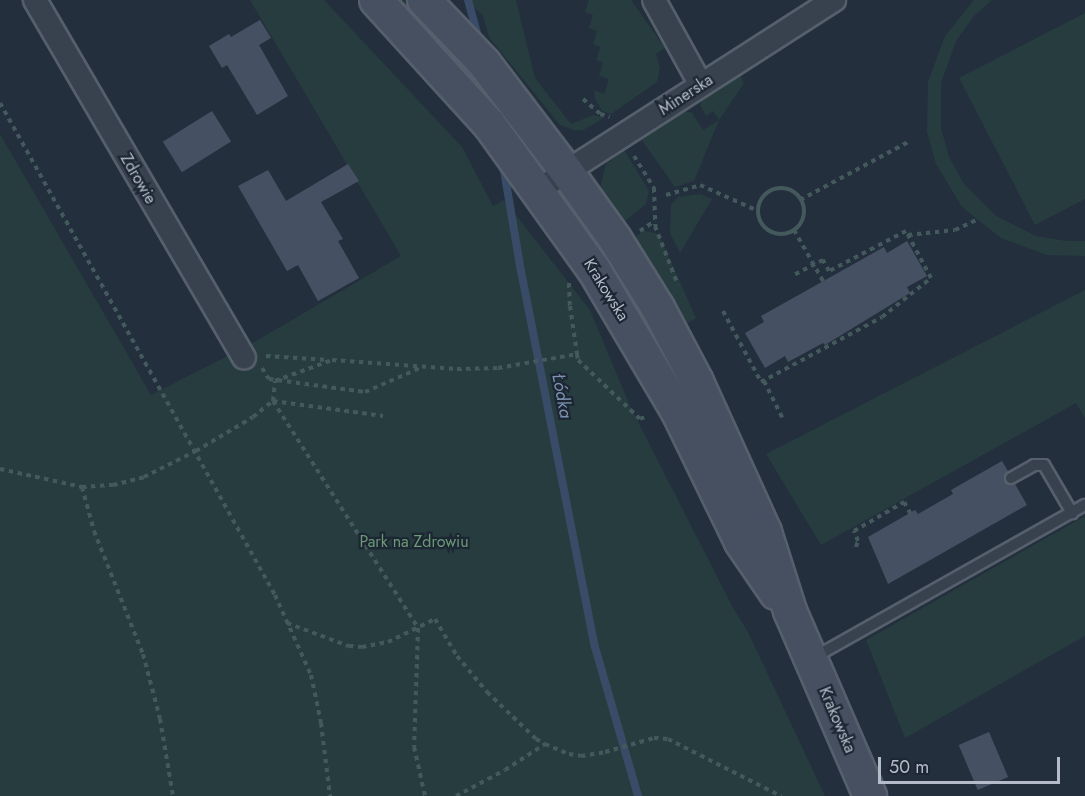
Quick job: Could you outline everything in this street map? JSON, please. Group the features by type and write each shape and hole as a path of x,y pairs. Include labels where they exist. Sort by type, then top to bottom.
{"main road":[{"name":"Krakowska","path":"376,0 476,108 531,180 594,270 678,412 741,542 790,610"},
{"name":"Krakowska","path":"424,0 455,32 510,97 567,172 647,290 697,382 765,532 790,610 870,796"}],"street":[{"name":"Zdrowie","path":"35,0 253,358"},
{"path":"654,0 701,85"},
{"name":"Minerska","path":"531,180 567,172 834,0"}],"lane":[{"path":"1011,478 1034,465 1044,465 1072,513"},
{"path":"810,659 1085,505"}],"path":[{"path":"583,99 600,114 617,117"},
{"path":"0,103 275,595 311,675 321,723 330,796"},
{"path":"800,200 908,142"},
{"path":"666,195 700,185 758,211"},
{"path":"785,189 800,200 802,219 794,230 781,234 774,233 762,224 758,211 762,199 772,190 785,189"},
{"path":"908,235 955,230 976,220"},
{"path":"794,230 823,281"},
{"path":"764,381 882,317 931,278 906,231 829,271 823,260 793,275"},
{"path":"571,277 570,306 578,360 639,418 647,416"},
{"path":"723,311 761,382 764,381 783,419"},
{"path":"253,358 332,360 422,367 498,368 576,354"},
{"path":"253,358 269,380 365,392 422,367"},
{"path":"275,381 332,360"},
{"path":"275,381 273,401 418,628 414,747 425,796"},
{"path":"0,469 82,487 113,485 137,479 196,452 253,417 273,401 383,416"},
{"path":"82,487 94,531 143,654 160,719 173,796"},
{"path":"856,547 858,541 854,531 904,502 910,513"},
{"path":"286,622 349,646 362,647 388,642 435,619 457,656 487,692 536,739 545,744 569,754 605,752 661,738 675,741 781,796"},
{"path":"456,796 505,770 545,744"}],"green space":[{"name":"Park na Zdrowiu","path":"250,0 324,0 462,147 493,206 504,200 590,310 630,406 732,606 748,632 825,796 0,796 0,134 151,395 251,344 401,256"},
{"path":"395,0 406,0 462,59 536,156 529,154"},
{"path":"466,0 516,0 535,78 571,124 593,115 604,118 583,130 574,130 560,125 489,37 483,16"},
{"path":"589,0 631,0 665,48 656,54 660,68 657,82 611,114 602,111 595,98 594,90 604,94 609,79 599,76 603,63 596,60 600,47 593,44 597,31 589,28 593,15 585,12"},
{"path":"974,0 992,0 974,16 956,41 941,83 941,128 949,157 964,184 996,216 1036,236 1066,241 1085,241 1085,256 1047,255 1001,238 962,207 936,164 927,132 928,82 945,36"},
{"path":"1085,13 1085,199 1035,225 959,78"},
{"path":"739,71 744,83 719,120 713,111 706,116 700,105 702,100 721,89 726,79"},
{"path":"684,111 692,113 703,130 719,120 694,181 675,187 641,139"},
{"path":"624,150 649,191 646,204 620,225 600,188 606,164"},
{"path":"700,194 712,199 680,253 670,233 671,205 678,197"},
{"path":"644,231 656,233 660,237 696,318 685,325 630,241"},
{"path":"612,259 688,394 683,396 605,264"},
{"path":"1085,290 1085,418 1076,403 821,545 766,454"},
{"path":"1085,516 1085,636 905,738 866,640"}],"building":[{"path":"260,20 271,38 259,45 288,96 257,115 227,65 222,68 209,46 229,34 231,37"},
{"path":"212,111 231,142 182,172 163,142"},
{"path":"348,164 359,181 321,202 343,239 338,241 359,278 318,301 298,265 287,271 238,186 268,170 286,201"},
{"path":"907,241 927,276 907,287 910,293 825,345 823,343 788,362 785,356 765,368 745,333 764,322 761,316 884,247 887,253"},
{"path":"1002,461 1008,471 1004,477 1005,482 1015,484 1027,505 888,584 868,537 915,510 918,514 953,494 951,490"},
{"path":"989,732 1008,777 978,790 959,745"}],"waterway":[{"name":"Łódka","path":"468,0 480,44"},
{"name":"Łódka","path":"503,164 521,271 595,647 638,796"}]}
